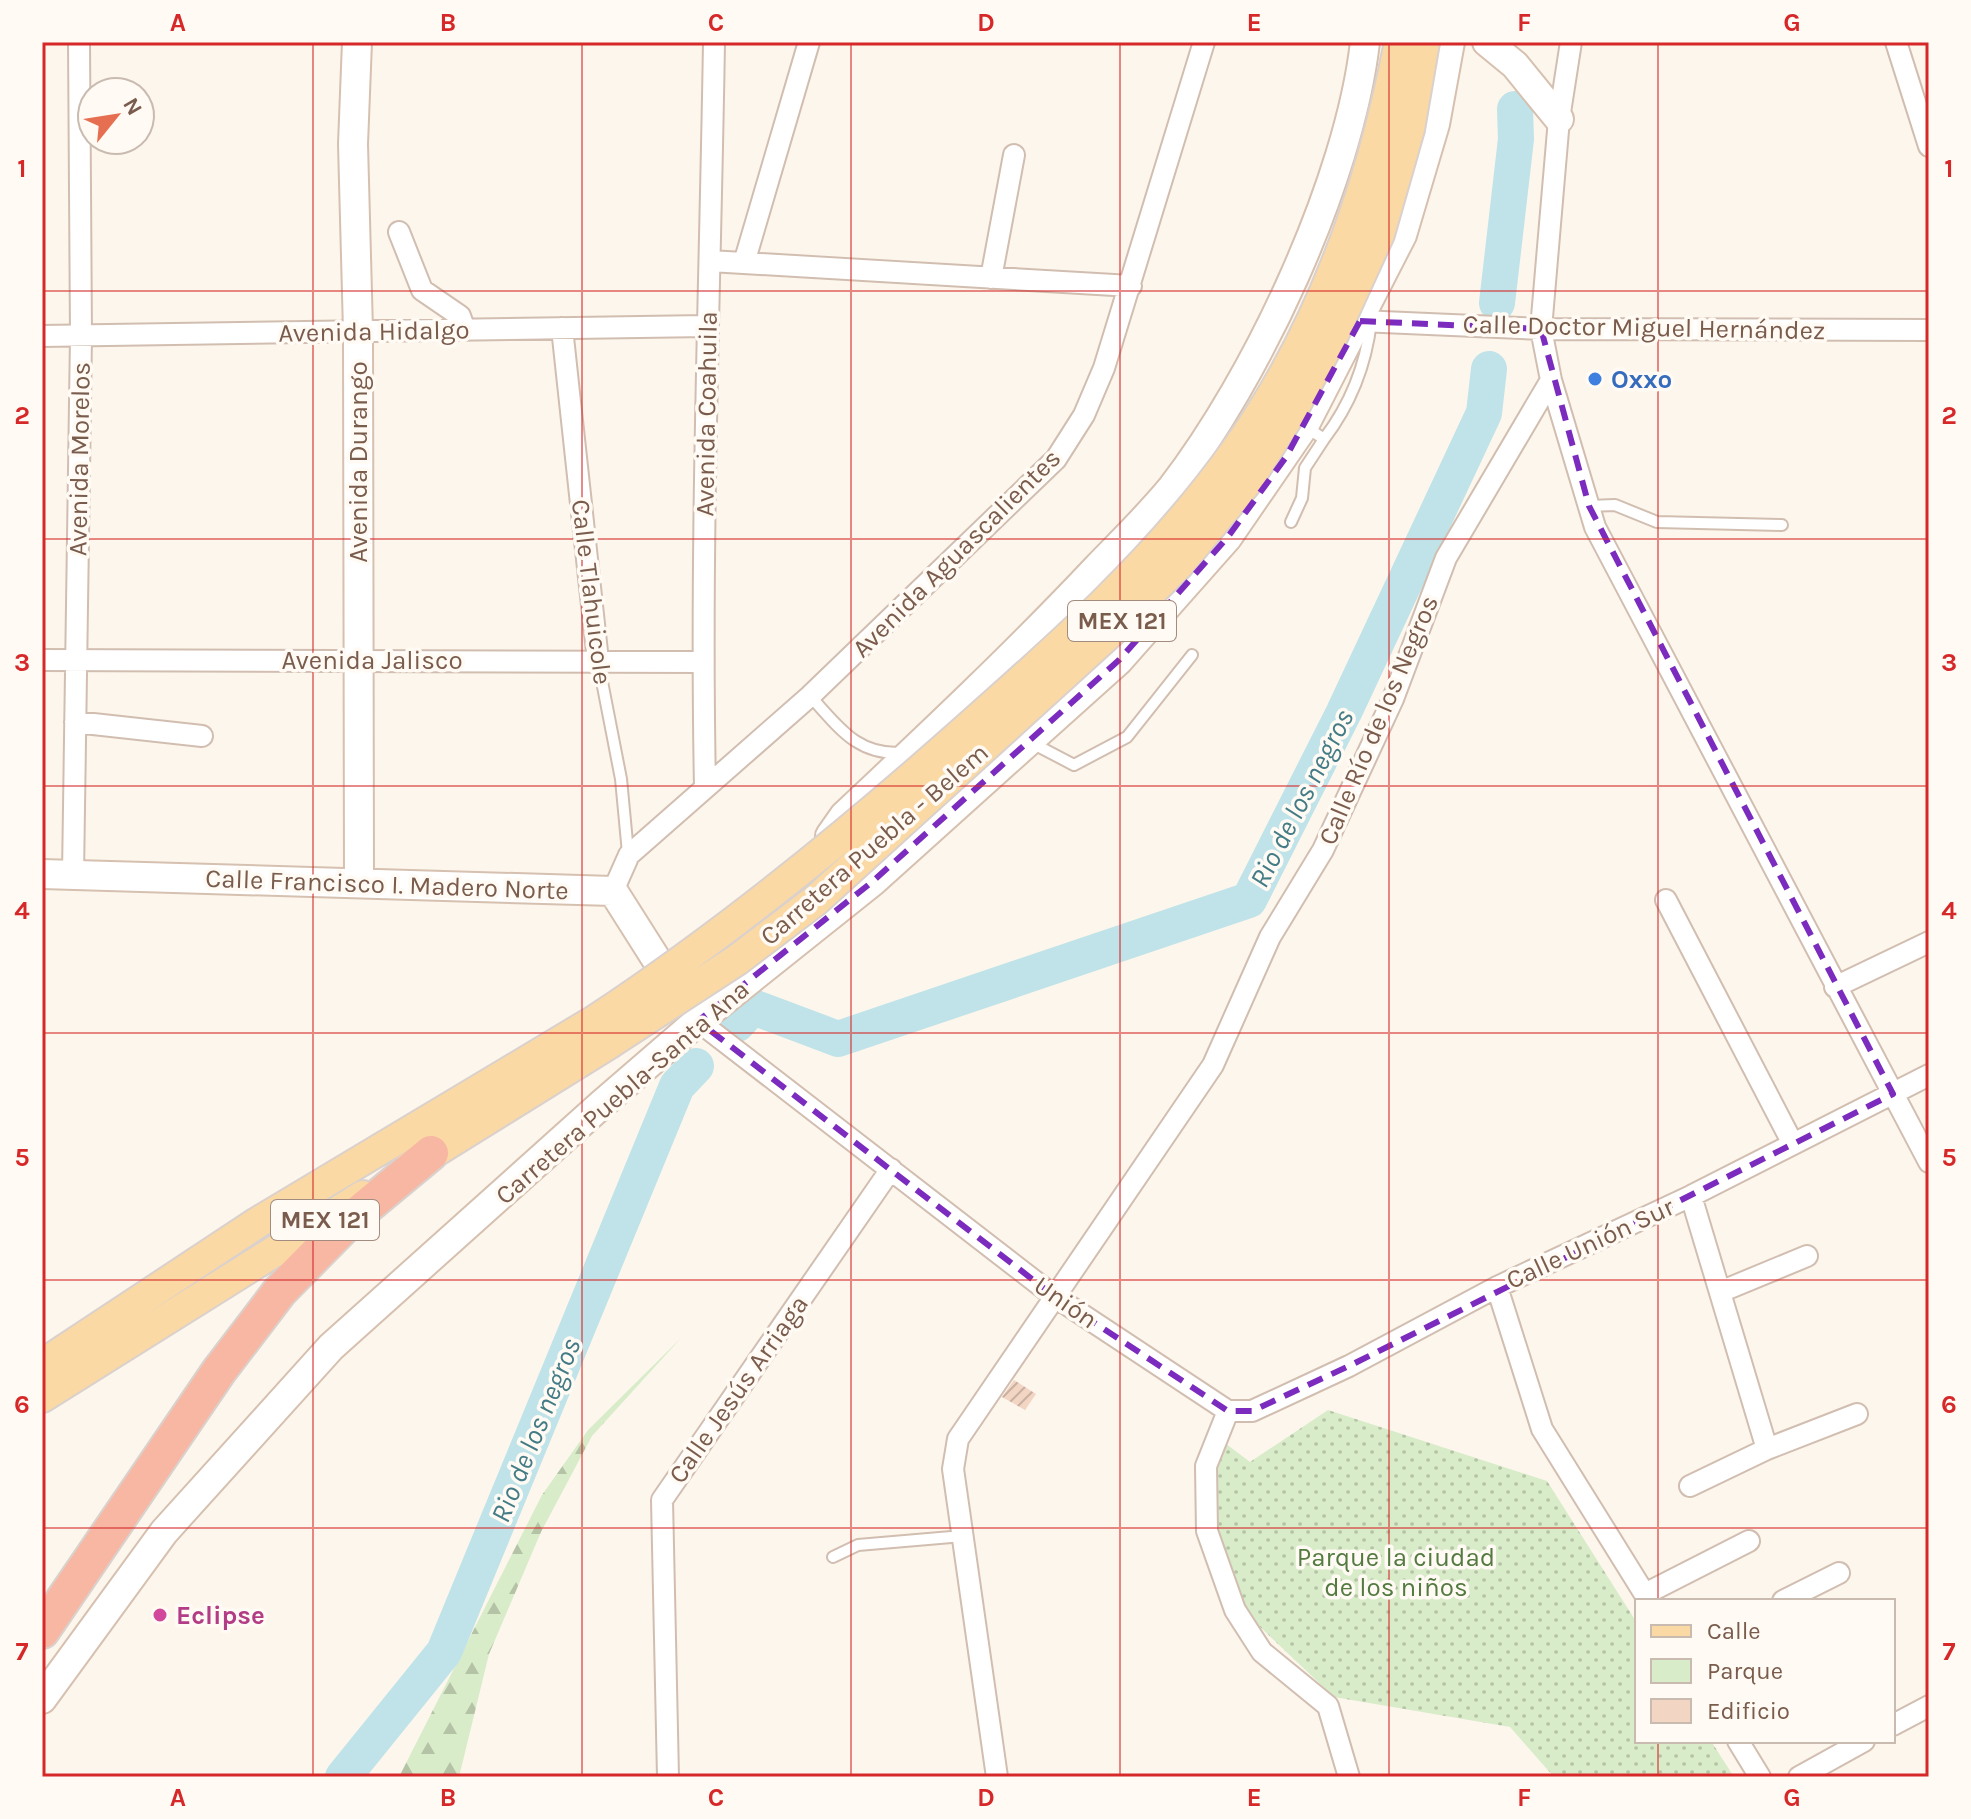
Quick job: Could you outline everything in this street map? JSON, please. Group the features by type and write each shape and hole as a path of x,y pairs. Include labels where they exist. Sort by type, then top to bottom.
{"highway":[{"path":"42,1631 219,1371 280,1291 349,1221 431,1153"}],"main road":[{"name":"Carretera Puebla - Belem","path":"42,1397 431,1153 602,1032 672,970 813,860 1024,679 1118,591 1184,518 1237,451 1320,301 1359,211 1408,42"},
{"name":"Carretera Puebla - Belem","path":"42,1365 257,1223 737,960 816,900 1116,627 1179,564 1246,483 1293,409 1332,337 1379,234 1409,129 1408,42"}],"street":[{"name":"Avenida Morelos","path":"73,875 81,336 79,42"},
{"name":"Avenida Durango","path":"357,42 353,144 358,331 359,883"},
{"name":"Avenida Coahuila","path":"705,787 702,662 706,326 714,42"},
{"path":"744,263 809,42"},
{"name":"Avenida Aguascalientes","path":"613,891 629,855 810,696 1056,459 1084,415 1131,286 1204,42"},
{"name":"Carretera Puebla - Belem","path":"813,860 844,816 1062,605 1170,490 1239,385 1301,262 1335,167 1362,72 1365,42"},
{"path":"1362,72 1408,42 1443,81"},
{"name":"Carretera Puebla-Santa Ana","path":"42,1699 164,1532 331,1347 698,1021 872,882 1119,660 1227,538 1312,427 1365,321 1402,235 1435,124 1450,42"},
{"path":"1487,42 1523,73 1559,119"},
{"path":"1571,42 1559,119 1541,329 1551,380 1595,527 1929,1162"},
{"path":"1896,42 1929,146"},
{"path":"991,278 1014,155"},
{"path":"399,232 422,290 460,316 465,330"},
{"path":"710,261 1131,286"},
{"path":"1301,262 1312,288 1330,310 1347,319 1365,321"},
{"name":"Calle Doctor Miguel Hernández","path":"1365,321 1541,329 1929,330"},
{"name":"Avenida Hidalgo","path":"42,336 706,326"},
{"name":"Calle Tlahuicole","path":"562,328 598,661"},
{"path":"1239,385 1258,376 1278,375 1291,380 1303,393 1312,427"},
{"name":"Calle Río de los Negros","path":"997,1777 953,1469 958,1439 1213,1065 1270,937 1323,850 1380,726 1446,558 1551,380"},
{"name":"Avenida Jalisco","path":"42,660 702,662"},
{"path":"75,722 202,736"},
{"name":"Calle Francisco I. Madero Norte","path":"42,874 613,891"},
{"path":"613,891 698,1021"},
{"path":"1666,900 1793,1144"},
{"path":"1835,987 1929,942"},
{"name":"Unión","path":"698,1021 1054,1296 1228,1411"},
{"name":"Calle Unión Sur","path":"1228,1411 1252,1411 1349,1366 1497,1287 1691,1196 1929,1075"},
{"name":"Calle Jesús Arriaga","path":"668,1777 662,1500 891,1169"},
{"path":"1691,1196 1767,1449"},
{"path":"1720,1292 1807,1256"},
{"path":"1497,1287 1542,1429 1647,1598 1749,1541"},
{"path":"1228,1411 1206,1466 1207,1531 1235,1610 1262,1652 1328,1706 1349,1777"},
{"path":"1690,1486 1767,1449 1857,1414"},
{"path":"1787,1599 1839,1573"},
{"path":"1895,1724 1929,1706"},
{"path":"1739,1743 1760,1777"},
{"path":"1799,1777 1860,1743"}],"lane":[{"path":"1291,522 1302,498 1312,427"},
{"path":"1589,506 1615,505 1657,522 1782,525"},
{"path":"1029,741 1074,765 1127,737 1192,655"},
{"name":"Calle Tlahuicole","path":"598,661 621,779 629,855"},
{"path":"810,696 856,743 877,754 912,753"},
{"path":"833,1557 858,1545 963,1536"}],"highlighted area":[{"path":"1360,321 1541,329 1589,506 1893,1094 1349,1366 1252,1411 1228,1411 1054,1296 698,1021 872,882 1119,660 1227,538 1286,457"}],"green space":[{"path":"681,1338 592,1436 541,1532 489,1654 459,1777 399,1777 542,1495 588,1430"},
{"name":"Parque la ciudad de los niños","path":"1328,1410 1547,1481 1635,1620 1635,1743 1712,1743 1734,1777 1554,1777 1510,1727 1334,1697 1240,1608 1211,1524 1211,1470 1225,1443 1250,1462"}],"building":[{"path":"1014,1380 1036,1394 1025,1410 1002,1397"}],"waterway":[{"name":"Rio de los negros","path":"1497,303 1516,139 1515,109"},
{"name":"Rio de los negros","path":"737,1024 753,1007 838,1039 1249,900 1344,712 1484,413 1489,369"},
{"name":"Rio de los negros","path":"343,1777 444,1652 677,1086 696,1066"}],"place":[{"name":"Oxxo","path":"1595,379"},
{"name":"Eclipse","path":"160,1615"}]}
